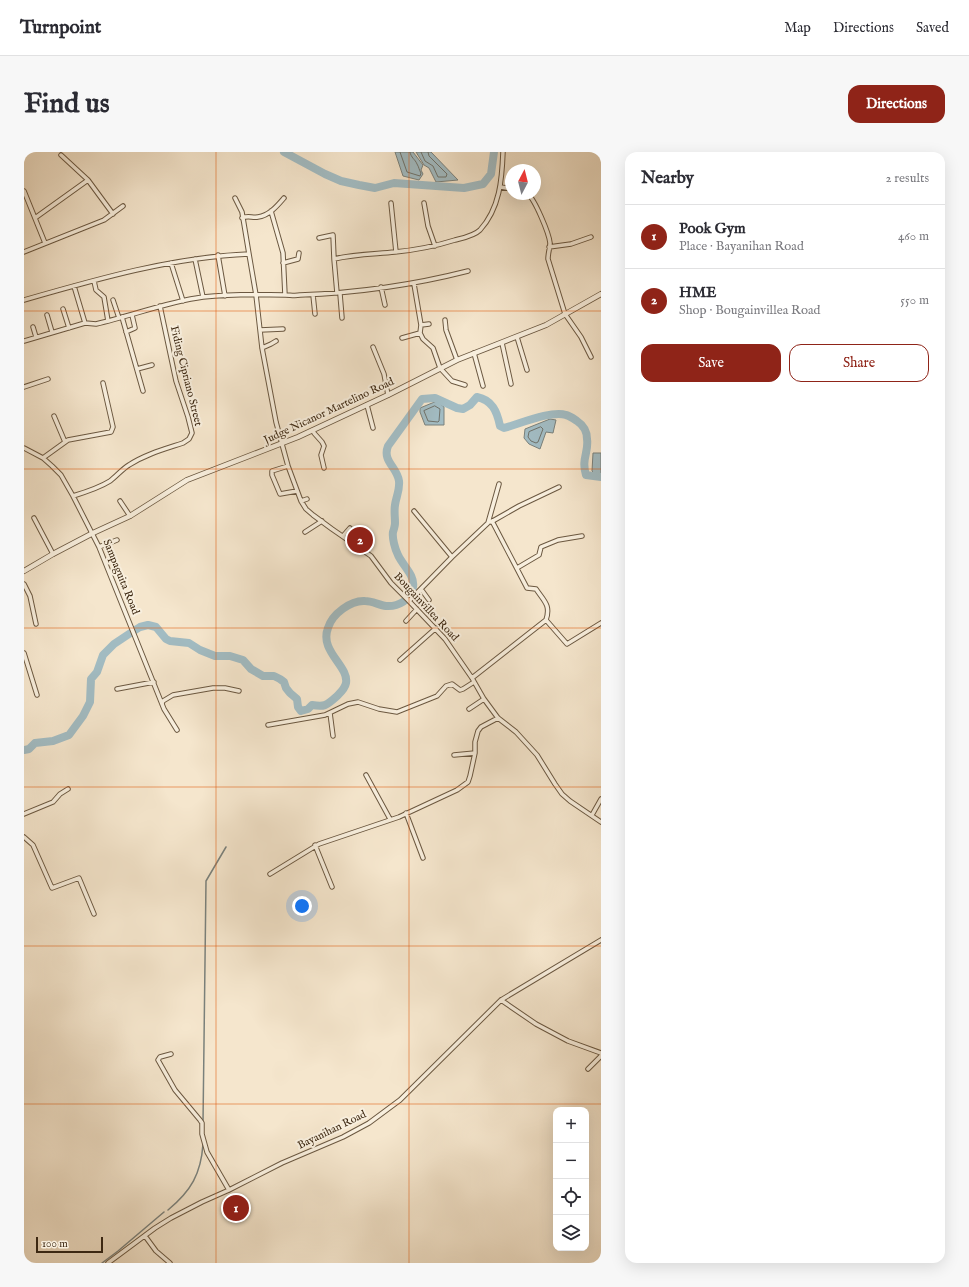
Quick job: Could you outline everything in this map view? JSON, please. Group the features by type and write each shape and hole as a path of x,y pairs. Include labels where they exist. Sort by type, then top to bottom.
{"street":[{"path":"334,259 347,256 396,252 435,246 464,238 479,231 496,205 501,187 504,152"},
{"path":"61,155 88,180 113,214"},
{"path":"35,218 88,180"},
{"path":"501,187 505,188"},
{"path":"24,191 45,244"},
{"name":"Bougainvillea Road","path":"235,198 242,212 256,295 262,348 276,422 288,466 301,501 306,509 371,556 391,583 436,628 472,678 484,699 498,718 516,732 537,755 562,794 601,822"},
{"path":"242,218 247,216 259,217 271,211 284,198"},
{"path":"532,200 541,217 550,243 548,259 565,314 581,337 591,357"},
{"path":"391,203 396,252"},
{"path":"424,203 428,226 435,246"},
{"path":"24,252 104,220 123,206"},
{"path":"271,211 281,243 285,295"},
{"path":"319,238 333,235 334,259 342,318"},
{"path":"549,248 571,244 591,237"},
{"path":"283,263 298,259 299,253"},
{"path":"24,300 74,286 171,263 218,255 249,254"},
{"path":"218,255 225,296"},
{"path":"195,259 203,297"},
{"path":"171,263 183,301"},
{"path":"24,341 85,323 96,324 108,322 160,306 203,297 313,295 339,293 414,284 468,271"},
{"path":"94,281 96,290 104,297 108,322"},
{"path":"414,284 421,325 420,333 422,338 433,348 440,368 452,381 465,385"},
{"path":"74,286 85,323"},
{"path":"381,287 385,305"},
{"name":"Judge Nicanor Martelino Road","path":"24,571 93,533 130,516 187,480 282,444 388,395 474,352 502,343 546,325 601,294"},
{"path":"313,295 315,314"},
{"path":"112,300 126,332 143,390"},
{"name":"Fiding Cipriano Street","path":"73,496 109,482 127,466 143,457 183,443 189,439 192,433 176,381 160,306"},
{"path":"64,309 69,328"},
{"path":"47,315 52,332"},
{"path":"126,332 135,328 132,315"},
{"path":"445,320 446,330 457,360"},
{"path":"421,325 429,324"},
{"path":"33,327 36,337"},
{"path":"260,330 283,329"},
{"path":"402,338 420,333"},
{"path":"517,337 527,370"},
{"path":"262,348 276,341"},
{"path":"502,343 511,384"},
{"path":"373,347 384,374 388,395"},
{"path":"474,352 483,386"},
{"path":"137,369 152,365"},
{"path":"24,387 48,379"},
{"path":"43,458 65,442 76,437 111,432 113,427 103,382"},
{"path":"367,405 373,428"},
{"path":"54,416 65,442"},
{"path":"313,430 324,446 322,455 324,468"},
{"name":"Sampaguita Road","path":"24,448 43,458 60,475 73,496 93,533 162,704 177,730"},
{"path":"288,466 272,471 272,475 280,494 297,491"},
{"path":"472,678 546,620 548,613 548,608 536,589 527,588 490,522 499,484"},
{"path":"409,600 490,522 519,506 560,487"},
{"path":"301,501 307,499"},
{"path":"120,501 130,516"},
{"path":"414,511 452,557"},
{"path":"34,518 53,554"},
{"path":"304,532 322,521"},
{"path":"343,536 350,528"},
{"path":"517,568 539,555 541,547 558,540 582,536"},
{"path":"99,548 117,540"},
{"path":"24,584 30,596 36,624"},
{"path":"421,590 429,600"},
{"path":"406,621 417,609"},
{"path":"546,620 567,644 601,623"},
{"path":"400,660 436,628"},
{"path":"24,655 36,695"},
{"path":"117,689 154,682"},
{"path":"268,725 302,720 330,713 348,704 358,702 379,709 397,712 437,696 449,684 452,684 460,690 474,682"},
{"path":"162,704 163,701 173,694 225,688 239,691"},
{"path":"469,709 484,699"},
{"path":"330,713 333,736"},
{"path":"270,874 315,846 330,839 406,813 457,790 468,782 478,731 481,727 498,718"},
{"path":"454,754 474,753"},
{"path":"366,775 390,819"},
{"path":"24,814 53,802 60,794 68,789"},
{"path":"592,815 601,800"},
{"path":"406,813 423,858"},
{"path":"24,837 33,845 52,888 80,878 94,914"},
{"path":"315,846 332,887"},
{"name":"Bayanihan Road","path":"108,1263 170,1218 282,1163 343,1137 369,1123 400,1100 501,1000 601,940"},
{"path":"501,1000 536,1024 568,1041 601,1053"},
{"path":"171,1054 160,1057 158,1060 175,1090 202,1123 202,1134 207,1152 229,1190"},
{"path":"588,1069 601,1056"},
{"path":"145,1236 156,1251 170,1263"}],"water":[{"path":"395,152 413,152 423,165 421,170 423,174 419,180 403,176"},
{"path":"416,152 431,152 458,180 436,182 429,168 424,165"},
{"path":"437,401 444,407 444,425 425,425 420,408"},
{"path":"550,419 556,420 553,433 546,432 540,449 529,444 524,438 525,429"},
{"path":"593,453 601,453 601,474 595,474 592,471"}],"waterway":[{"path":"284,152 341,181 375,188 394,183 464,188 483,184 491,174 494,152"},
{"path":"24,750 29,749 35,743 53,741 69,735 83,716 90,702 91,679 97,672 103,655 114,644 140,627 148,625 156,627 166,639 170,641 189,643 200,650 215,656 230,656 243,660 251,669 263,676 274,676 280,679 284,682 290,693 297,699 298,707 301,711 308,709 312,705 325,705 333,700 345,687 346,677 327,644 326,636 330,623 338,613 348,605 360,601 368,601 391,606 403,602 412,592 412,578 400,559 393,540 395,507 399,481 396,472 388,460 387,451 388,446 422,399 435,398 457,408 463,409 470,405 477,397 482,398 493,407 500,426 504,428 553,414 569,416 581,424 586,433 587,448 584,464 586,475 601,477"},
{"path":"203,1123 206,881 226,847"},
{"path":"168,1210 189,1189 200,1164 203,1144"},
{"path":"102,1263 164,1212"}],"place":[{"name":"HME","path":"360,540"},
{"name":"Pook Gym","path":"236,1208"}]}
